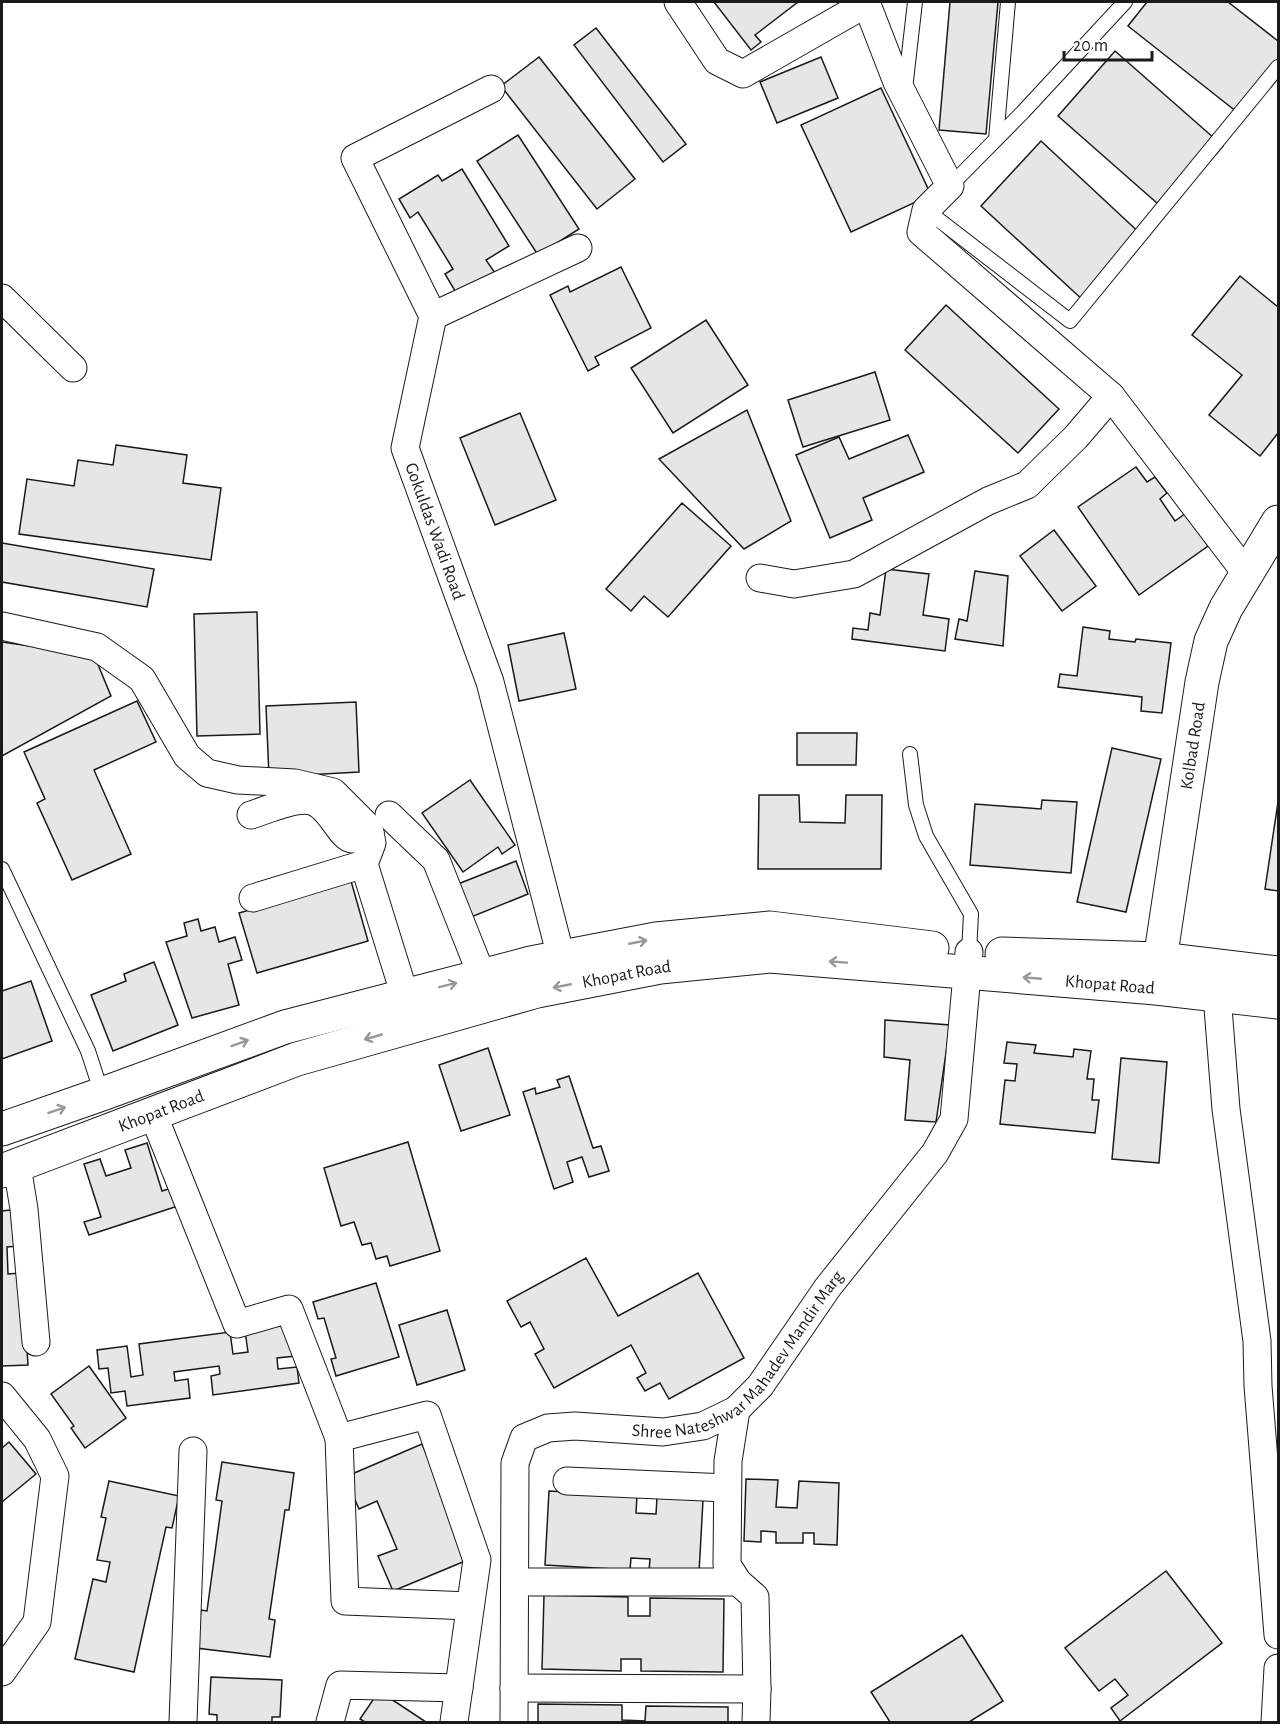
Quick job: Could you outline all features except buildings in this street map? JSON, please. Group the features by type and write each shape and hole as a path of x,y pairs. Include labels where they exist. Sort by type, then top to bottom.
{"main road":[{"name":"Kolbad Road","path":"1158,974 1202,682 1211,641 1226,608 1278,522"},
{"name":"Khopat Road","path":"2,1129 285,1027 561,957 656,939 770,928 968,962"},
{"name":"Khopat Road","path":"9,1168 297,1059 526,994 660,967 770,956 968,962 1158,974 1278,973"},
{"name":"Khopat Road","path":"1158,974 1217,995 1278,1002"},
{"path":"187,1062 201,1095"}],"street":[{"path":"678,2 717,61 743,74 867,2 897,82 950,186 926,210 921,232 1111,396 1246,573"},
{"path":"491,89 355,158 433,316 578,248"},
{"path":"2,298 74,368"},
{"name":"Gokuldas Wadi Road","path":"433,316 405,448 490,682 561,957"},
{"path":"760,578 794,584 854,574 988,501 1027,485 1076,437 1111,396"},
{"path":"2,626 98,647 142,679 187,756 207,773 238,780 295,783 333,792 366,825 380,824 436,860 482,976"},
{"path":"251,815 299,800 312,801 323,806 346,837 353,839 380,824"},
{"path":"380,824 364,864 405,996"},
{"path":"253,898 364,864"},
{"name":"Shree Nateshwar Mahadev Mandir Marg","path":"514,1722 515,1463 524,1438 548,1428 575,1426 663,1432 703,1426 736,1410 760,1386 828,1287 935,1153 954,1119 968,962"},
{"path":"1217,995 1226,1109 1257,1341 1258,1386 1278,1635"},
{"path":"153,1114 237,1324 289,1309 339,1438 345,1600 470,1606"},
{"path":"9,1168 24,1209 36,1342"},
{"path":"2,1396 38,1439 55,1476 37,1622 2,1672"},
{"path":"736,1410 728,1461 727,1565 738,1582 755,1597 756,1722"},
{"path":"339,1438 427,1414 477,1560 454,1722"},
{"path":"183,1722 193,1451"},
{"path":"567,1481 727,1488"},
{"path":"515,1582 738,1582"},
{"path":"1275,1722 1278,1668"},
{"path":"330,1722 340,1685 459,1688"},
{"path":"514,1688 757,1689"}],"lane":[{"path":"904,96 915,2"},
{"path":"996,139 1008,2"},
{"path":"950,186 1023,112 1125,2"},
{"path":"926,210 1070,321 1278,67"},
{"path":"910,754 916,805 926,836 971,914 968,962"},
{"path":"2,869 88,1051 102,1094"}]}
